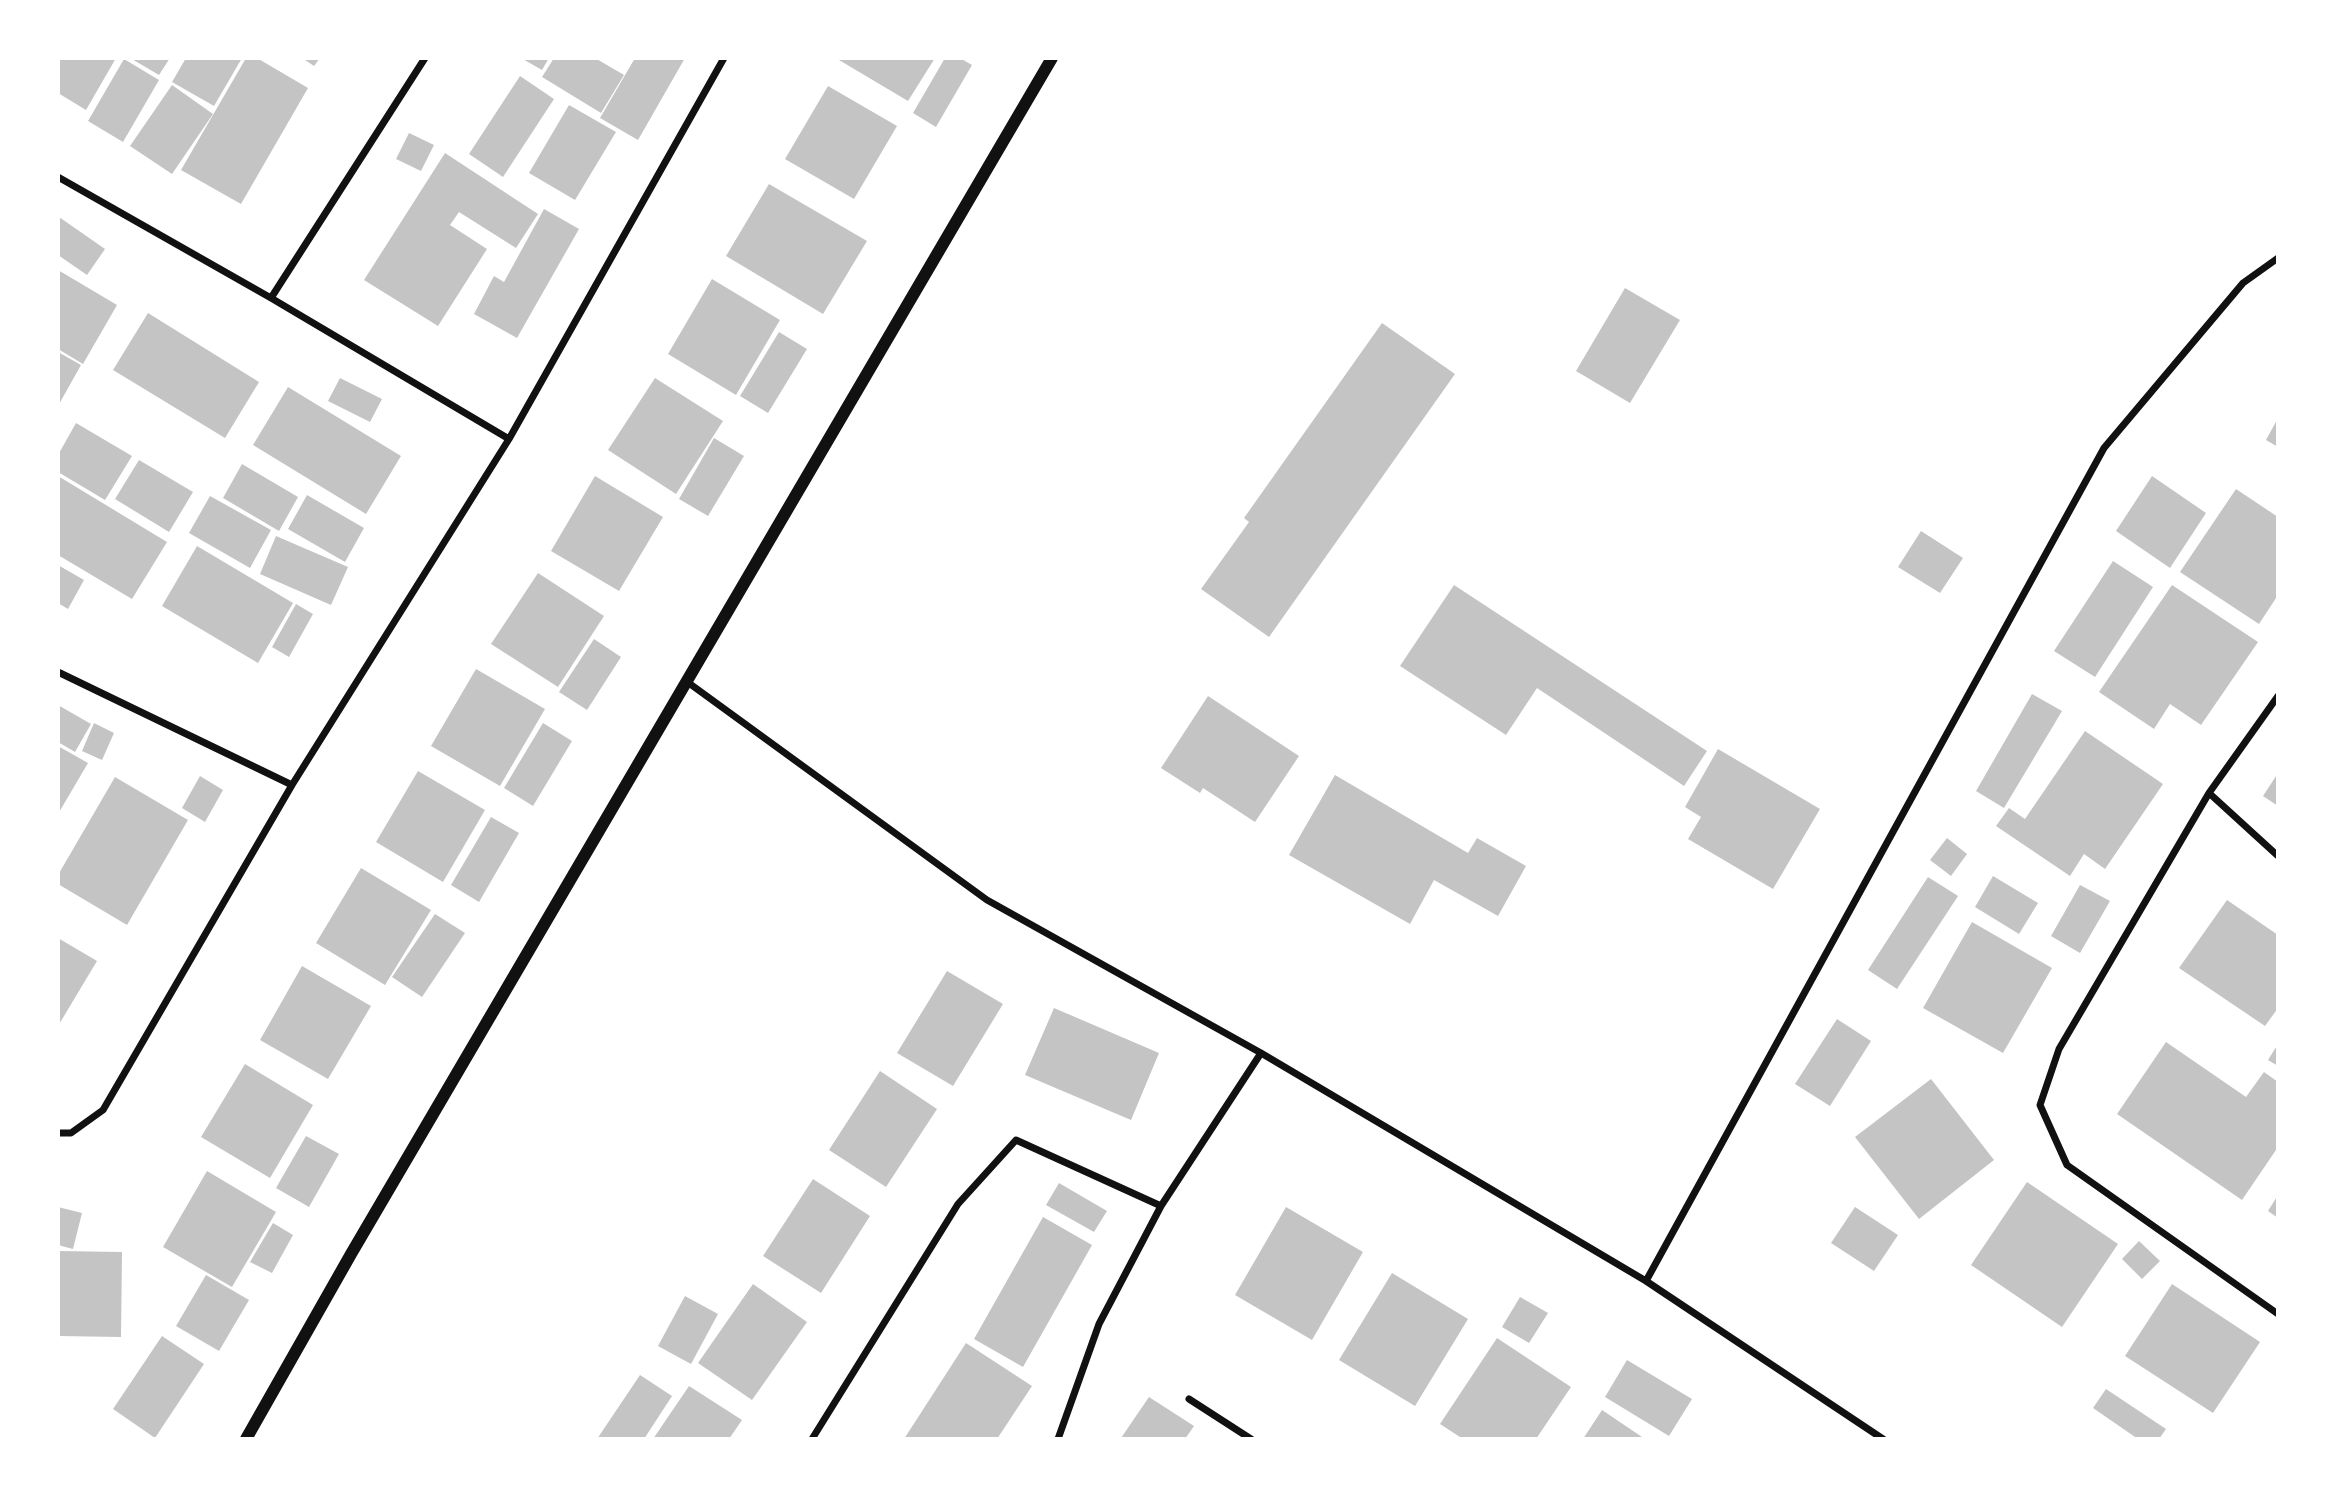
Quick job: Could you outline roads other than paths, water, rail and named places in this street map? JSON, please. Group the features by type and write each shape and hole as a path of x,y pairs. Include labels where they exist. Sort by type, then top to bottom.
{"street":[{"path":"271,298 425,58"},
{"path":"58,1133 71,1133 103,1111 292,785 509,439 724,58"},
{"path":"246,1439 358,1242 1052,58"},
{"path":"58,177 271,298 509,439"},
{"path":"1646,1281 2104,448 2243,283 2278,258"},
{"path":"58,672 292,785"},
{"path":"686,681 988,900 1261,1053 1646,1281 1883,1439"},
{"path":"2278,696 2209,793 2059,1049 2040,1105 2067,1165 2278,1314"},
{"path":"2209,793 2278,856"},
{"path":"1058,1439 1099,1324 1161,1206 1261,1053"},
{"path":"812,1439 958,1204 1016,1140 1161,1206"},
{"path":"1189,1399 1251,1439"}]}
